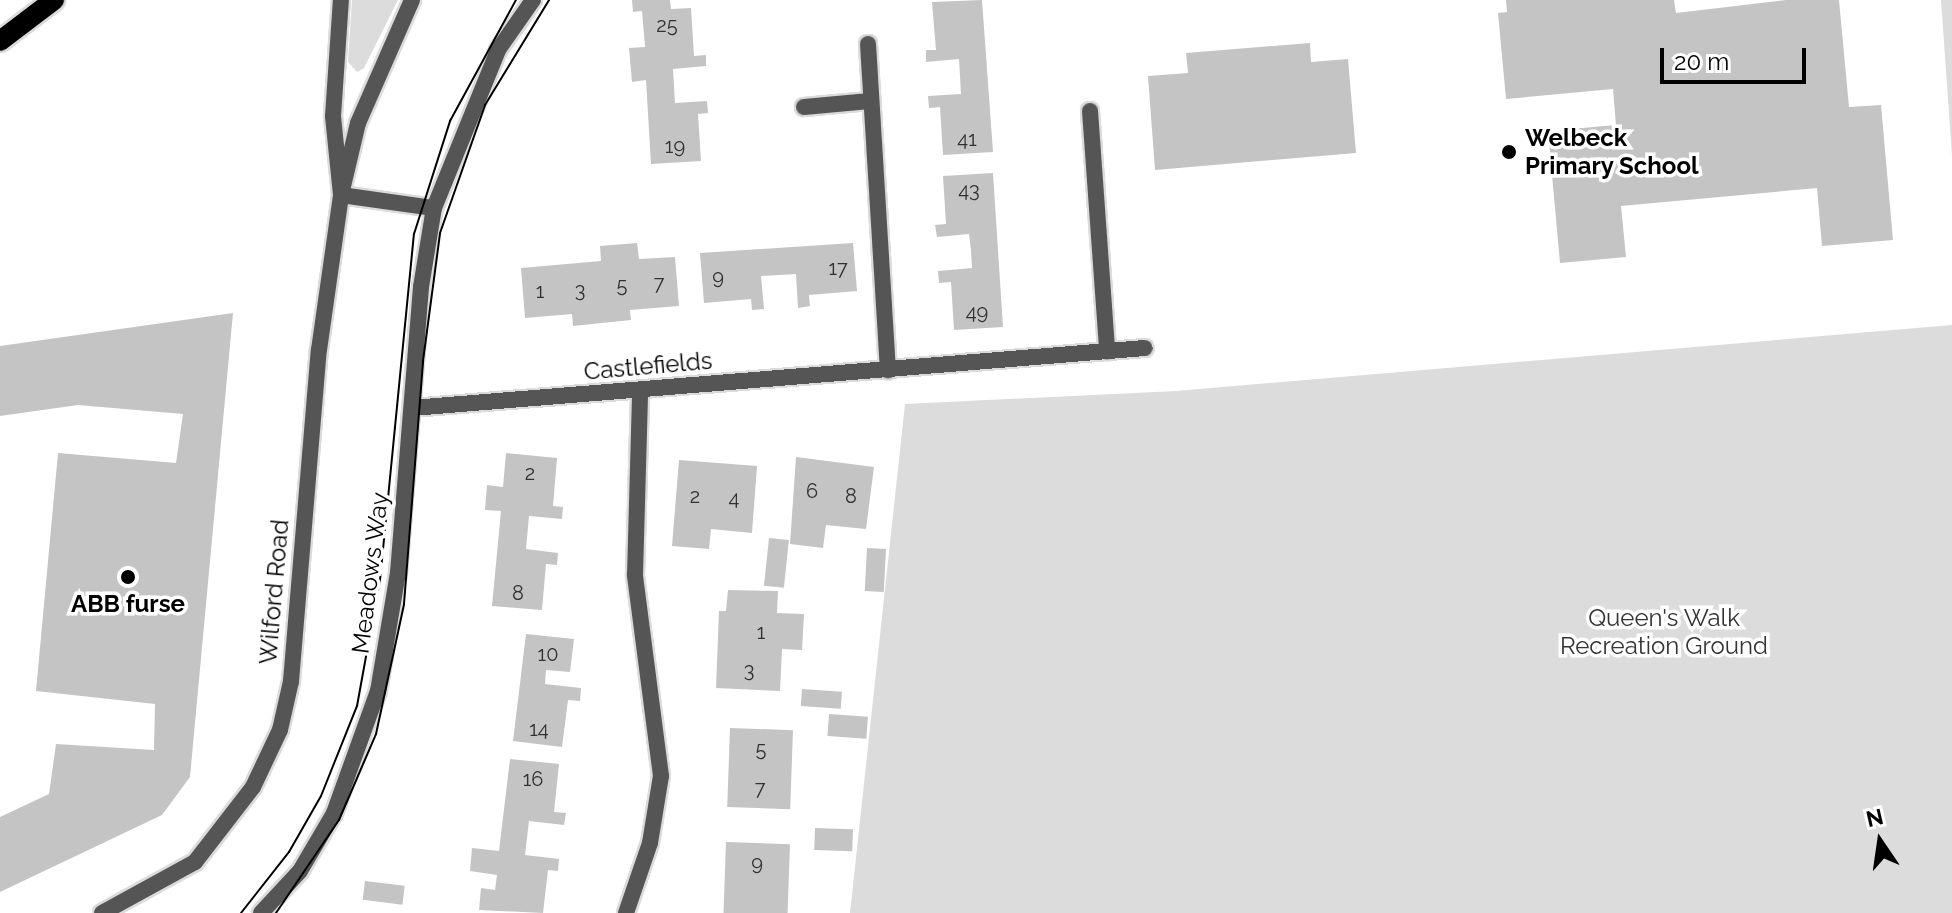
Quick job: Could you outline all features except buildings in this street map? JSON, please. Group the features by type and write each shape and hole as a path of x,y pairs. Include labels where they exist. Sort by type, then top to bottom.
{"main road":[{"path":"0,41 54,0"}],"street":[{"name":"Wilford Road","path":"341,0 333,116 341,195"},
{"name":"Wilford Road","path":"102,913 195,862 253,787 280,730 291,681 319,350 341,195 358,123 412,0"},
{"name":"Meadows Way","path":"261,913 300,871 334,813 378,691 398,573 421,287 434,208 498,50 533,0"},
{"path":"868,44 888,370"},
{"path":"804,107 870,101"},
{"path":"1090,111 1107,351"},
{"path":"341,195 434,208"},
{"name":"Castlefields","path":"412,408 1145,348"},
{"path":"626,913 650,843 661,776 635,575 640,391"}],"green space":[{"path":"352,0 398,0 364,68 357,72 348,62"},
{"path":"1941,0 1952,0 1952,156"},
{"name":"Queen's Walk Recreation Ground","path":"1952,325 1952,913 850,913 905,404 1176,391"}],"tram line":[{"path":"241,913 289,852 321,796 357,706 380,580 414,234 450,121 516,0"},
{"path":"276,913 339,820 376,734 404,604 423,361 440,233 485,105 549,0"}],"place":[{"name":"Welbeck Primary School","path":"1509,152"},
{"name":"ABB furse","path":"128,577"}]}
